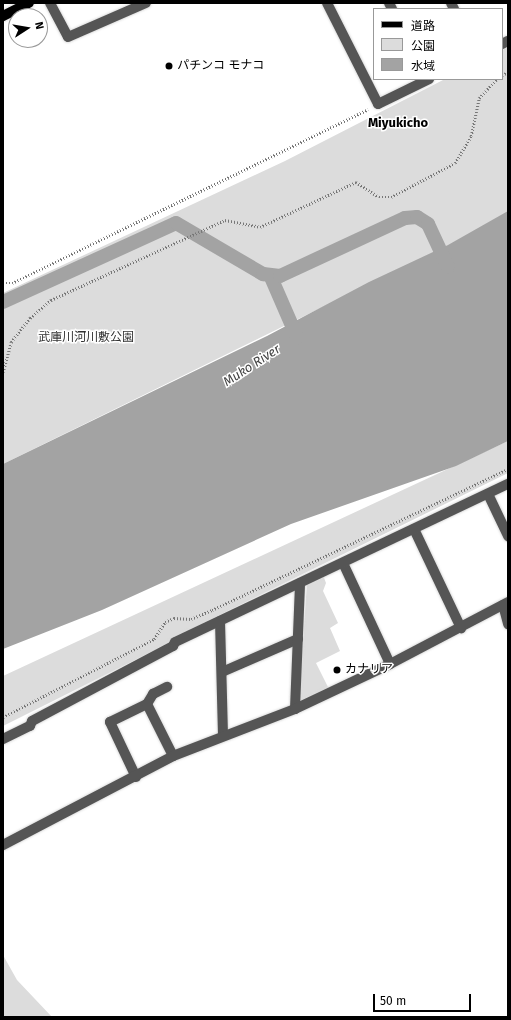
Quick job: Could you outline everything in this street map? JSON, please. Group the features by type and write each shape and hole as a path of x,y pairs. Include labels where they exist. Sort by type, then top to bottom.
{"main road":[{"path":"3,16 29,3"}],"street":[{"path":"50,3 68,37 146,3"},
{"path":"327,3 378,104 425,80"},
{"path":"3,740 30,726 32,721 173,646 175,642 508,484"},
{"path":"488,494 508,536"},
{"path":"414,529 461,628"},
{"path":"343,563 390,664"},
{"path":"294,709 300,583"},
{"path":"3,845 174,756 224,735 294,709 390,664 506,604 508,624"},
{"path":"220,621 224,735"},
{"path":"222,672 273,644 298,639"},
{"path":"136,777 110,722 147,704 154,694 167,687"},
{"path":"147,704 174,756"}],"path":[{"path":"3,372 11,342 30,318 51,300 166,249 226,220 260,227 356,182 379,197 391,197 455,163 471,136 479,98 496,80"},
{"path":"3,284 19,280 378,104"}],"green space":[{"name":"武庫川河川敷公園","path":"508,47 508,216 3,464 3,293 285,161 443,80 503,80 503,50"},
{"path":"508,441 508,473 177,636 167,644 3,726 3,676"},
{"path":"323,575 326,583 323,591 338,623 330,628 340,651 316,663 329,689 302,701 299,699 307,583"},
{"path":"3,955 17,980 52,1017 3,1017"}],"water":[{"name":"Muko River","path":"508,211 508,441 456,466 291,524 102,610 3,649 3,464 267,336 369,282 448,245"}],"waterway":[{"path":"3,302 176,223 263,274 280,276 405,218 417,217 428,224 448,267"},
{"path":"270,275 297,337"}],"place":[{"name":"パチンコ モナコ","path":"169,66"},
{"name":"カナリア","path":"337,670"}],"district":[{"name":"Miyukicho","path":"398,123"}]}
